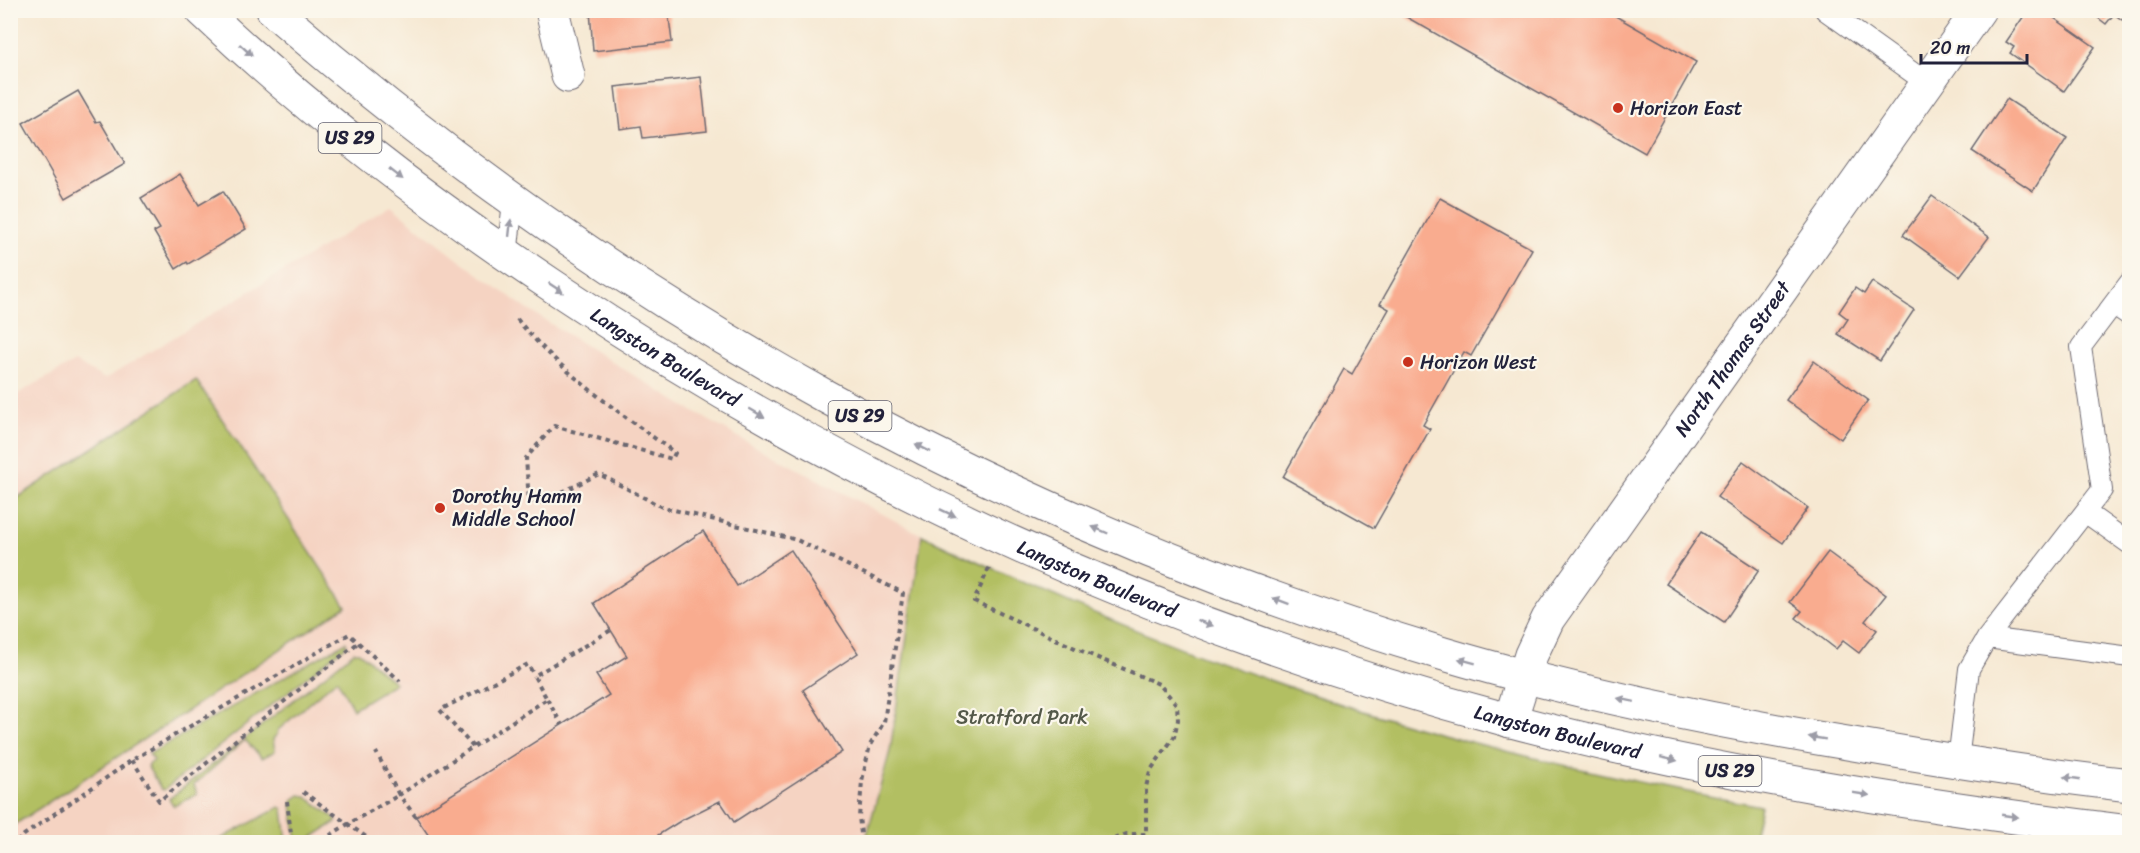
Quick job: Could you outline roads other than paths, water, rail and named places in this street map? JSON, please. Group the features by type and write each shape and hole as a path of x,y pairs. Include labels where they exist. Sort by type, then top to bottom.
{"main road":[{"name":"Langston Boulevard","path":"202,10 263,66 358,145 455,220 606,321 769,420 901,490 983,530 1125,592 1243,637 1390,687 1510,721 1691,763 1815,786 1952,808 2130,832"},
{"name":"US 29","path":"273,10 386,105 513,201 607,266 696,323 856,414 976,475 1101,531 1244,588 1382,635 1587,692 1727,721 1958,761 2130,785"},
{"path":"552,10 568,76"},
{"name":"North Thomas Street","path":"1510,721 1523,676 1538,639 1561,601 1978,10"},
{"path":"1952,808 1958,761"}],"lane":[{"path":"1825,10 1927,83"},
{"path":"507,256 513,201"},
{"path":"1958,761 1969,669 1987,638 2102,490 2081,347 2122,310 2130,282"},
{"path":"2085,512 2130,544"},
{"path":"1987,638 2130,657"}],"place":[{"name":"Horizon East","path":"1618,108"},
{"name":"Horizon West","path":"1408,362"},
{"name":"Dorothy Hamm Middle School","path":"440,508"}],"park label":[{"name":"Stratford Park","path":"1022,717"}]}
